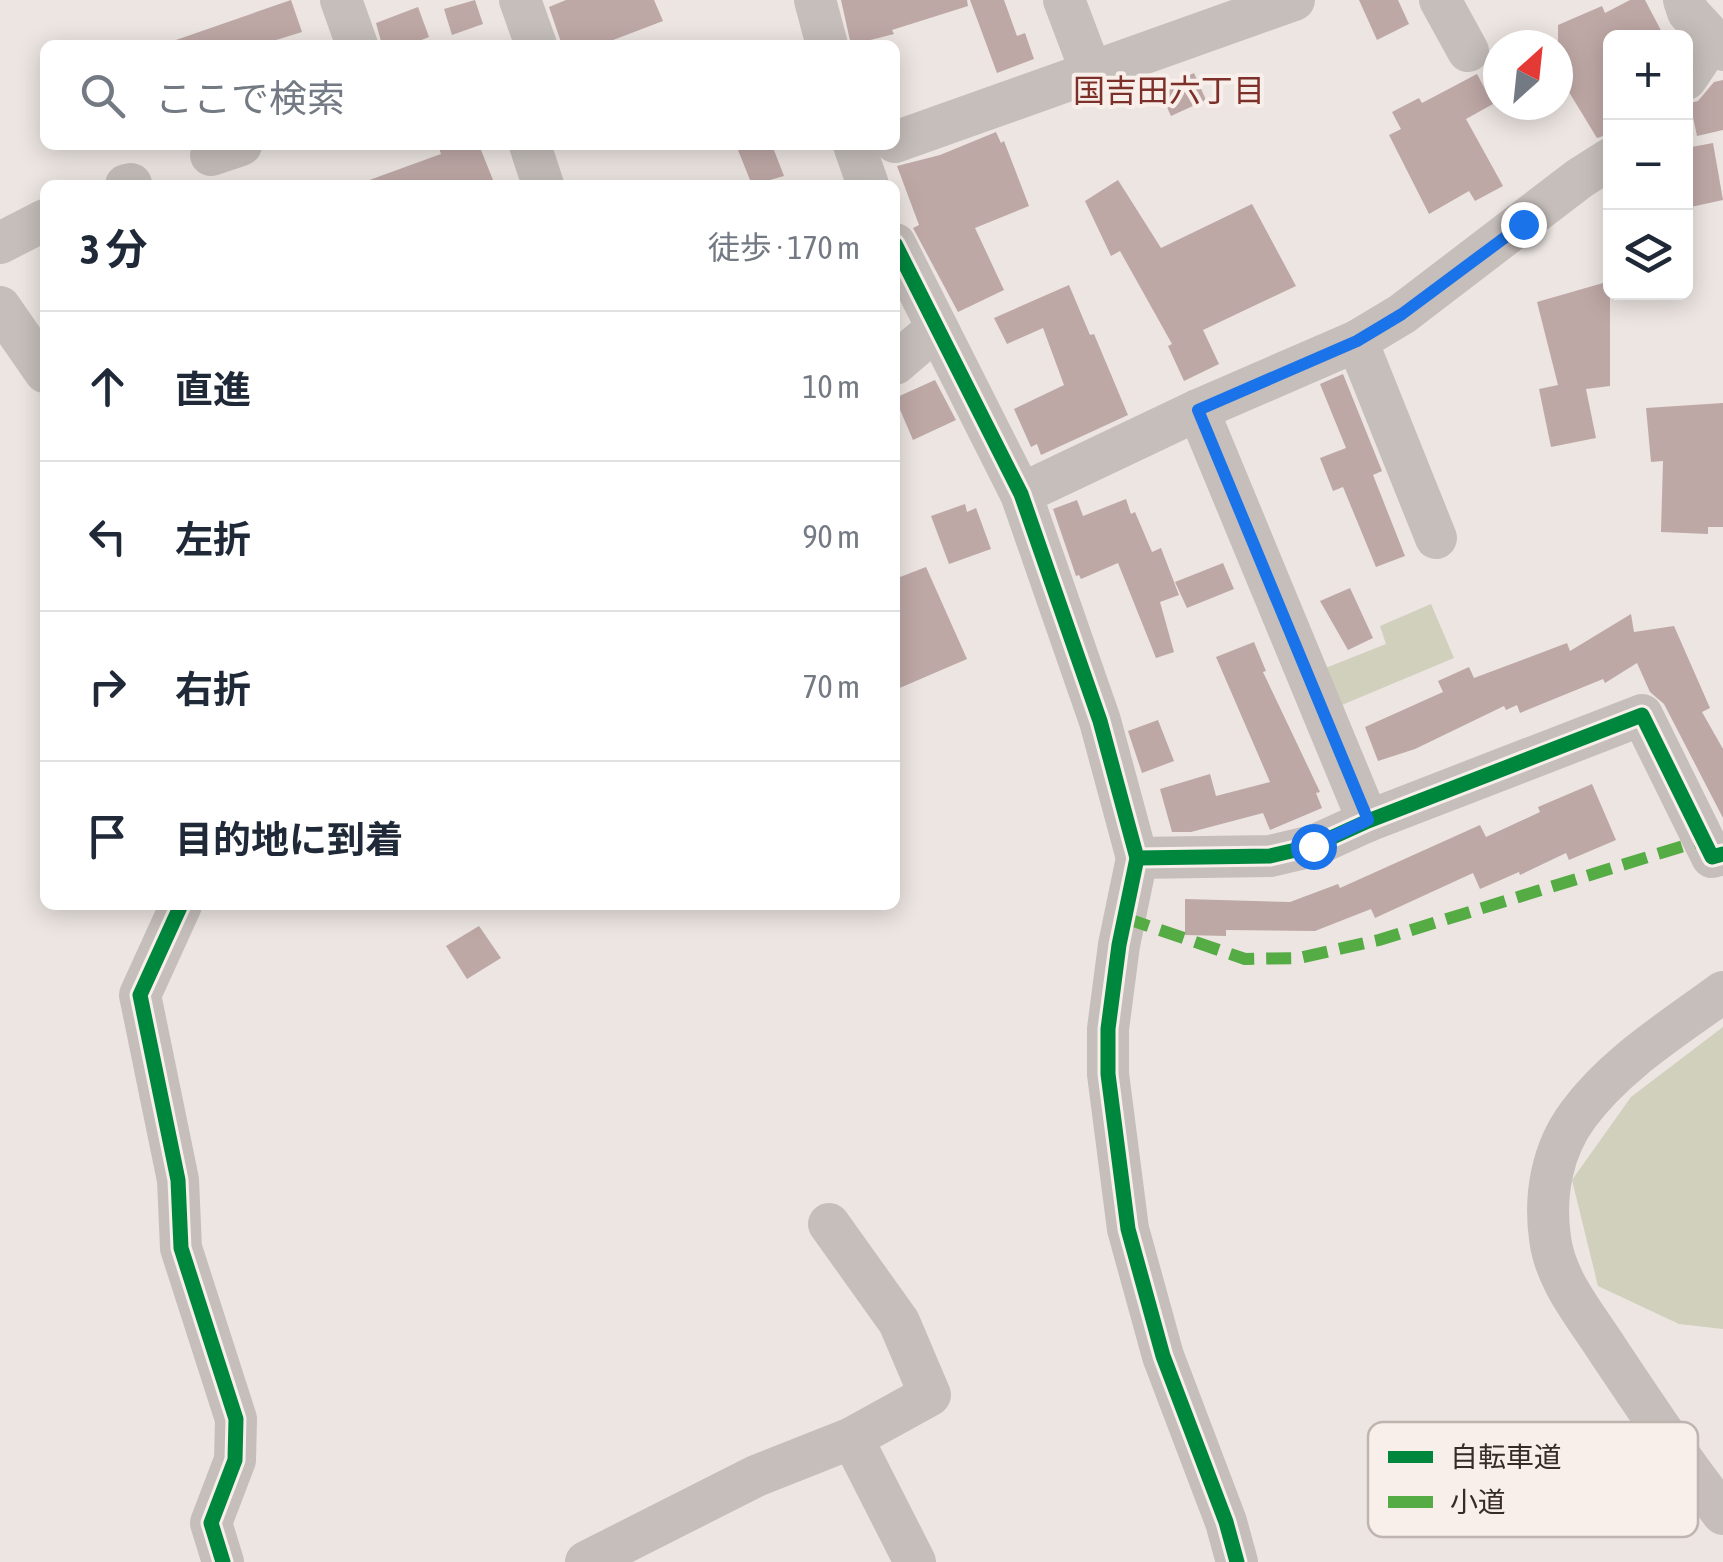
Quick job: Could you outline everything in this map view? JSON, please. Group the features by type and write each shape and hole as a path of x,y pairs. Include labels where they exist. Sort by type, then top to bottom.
{"street":[{"path":"341,0 355,40"},
{"path":"520,0 534,40"},
{"path":"814,0 826,40"},
{"path":"1064,0 1092,74"},
{"path":"900,144 1294,0"},
{"path":"1440,0 1468,50"},
{"path":"1684,0 1688,12 1718,44 1693,71"},
{"path":"532,150 542,180"},
{"path":"1020,494 1357,341 1402,314 1603,163"},
{"path":"0,244 40,223"},
{"path":"900,254 1020,494 1100,721 1137,858 1119,945 1108,1029 1108,1074 1128,1229 1164,1356 1237,1562"},
{"path":"0,307 40,365"},
{"path":"900,360 937,328"},
{"path":"1357,341 1436,538"},
{"path":"1198,410 1368,820"},
{"path":"1137,858 1270,856 1313,846 1368,820 1642,715 1712,858 1723,854"},
{"path":"179,910 140,995 178,1180 181,1248 236,1419 235,1460 212,1523 222,1562"},
{"path":"1656,1422 1563,1281 1550,1240 1553,1160 1577,1116 1616,1072 1723,992"},
{"path":"586,1562 756,1476 852,1438 930,1395 900,1322 829,1224"},
{"path":"852,1438 915,1562"},
{"path":"1698,1482 1723,1514"}],"green space":[{"path":"1431,604 1454,658 1337,707 1323,669 1386,644 1380,626"},
{"path":"1723,1027 1723,1329 1679,1324 1598,1286 1572,1180 1631,1097"}],"building":[{"path":"291,0 302,32 276,40 176,40"},
{"path":"475,0 483,24 452,35 444,9"},
{"path":"566,0 654,0 663,21 613,40 560,40 549,7"},
{"path":"841,0 967,0 968,6 892,30 894,34 850,40"},
{"path":"970,0 1004,0 1017,36 1025,33 1034,59 997,73"},
{"path":"1359,0 1398,0 1409,24 1377,40"},
{"path":"1630,0 1645,0 1661,30 1603,30 1603,136 1597,138 1573,99 1573,30 1558,30 1558,25 1602,6 1605,13"},
{"path":"418,7 429,37 381,40 376,23"},
{"path":"1194,73 1206,100 1171,116 1159,89"},
{"path":"1477,74 1483,85 1483,110 1466,119 1503,186 1475,201 1469,191 1429,214 1389,135 1401,129 1392,112 1419,98 1422,103"},
{"path":"1723,80 1723,130 1697,136 1693,102 1714,82"},
{"path":"996,132 1001,143 1004,141 1029,206 975,228 1004,290 958,312 913,228 919,225 897,166 940,155"},
{"path":"1713,143 1723,200 1693,206 1693,147"},
{"path":"440,150 481,150 493,180 370,180 441,154"},
{"path":"738,150 774,150 784,176 750,180"},
{"path":"1118,180 1161,248 1252,204 1296,286 1203,330 1219,364 1184,381 1168,346 1172,344 1120,251 1111,256 1085,201"},
{"path":"1603,283 1603,300 1610,300 1610,386 1586,389 1596,438 1551,447 1539,389 1558,385 1537,302"},
{"path":"1069,285 1128,415 1041,455 1037,444 1031,447 1014,409 1064,385 1043,328 1007,344 994,318"},
{"path":"1343,374 1382,471 1373,475 1405,556 1376,567 1343,487 1333,491 1320,458 1346,448 1320,384"},
{"path":"935,380 956,420 913,440 900,410 900,396"},
{"path":"1723,403 1723,527 1708,527 1708,534 1661,532 1663,461 1651,462 1646,408"},
{"path":"1126,499 1152,552 1161,548 1179,595 1160,602 1174,652 1156,658 1118,563 1081,579 1076,576 1053,509 1077,500 1083,516"},
{"path":"965,504 967,512 976,508 991,549 949,564 931,516"},
{"path":"1223,563 1234,589 1187,608 1175,582"},
{"path":"926,567 967,659 900,688 900,577"},
{"path":"1350,588 1373,638 1348,650 1320,601"},
{"path":"1631,614 1634,632 1674,626 1710,708 1702,712 1723,749 1723,818 1664,704 1650,692 1637,663 1605,683 1603,679 1520,713 1517,705 1506,710 1504,706 1415,749 1378,761 1365,727 1443,692 1438,681 1469,667 1474,678 1567,643 1570,651"},
{"path":"1254,642 1266,671 1263,672 1320,792 1316,793 1322,808 1270,830 1263,813 1191,832 1172,832 1160,789 1210,774 1216,796 1270,782 1216,657"},
{"path":"1158,720 1174,761 1142,773 1128,731"},
{"path":"1592,784 1616,840 1569,860 1566,853 1480,889 1473,873 1375,918 1371,909 1315,931 1226,930 1226,936 1185,935 1185,899 1290,902 1338,884 1340,888 1480,825 1486,837 1540,812 1538,807"},
{"path":"479,926 501,958 467,979 446,946"}],"marked path":[{"path":"1125,918 1245,959 1299,958 1379,940 1703,840"}],"cycle path":[{"path":"900,254 1021,494 1100,721 1137,858 1119,945 1108,1029 1108,1074 1128,1229 1163,1356 1226,1522 1237,1562"},
{"path":"1137,858 1270,856 1313,846 1642,715 1712,857 1723,854"},
{"path":"179,910 140,995 178,1180 181,1248 236,1419 235,1460 211,1523 223,1562"}],"district":[{"name":"国吉田六丁目","path":"1169,91"}],"route":[{"path":"1313,846 1368,820 1198,410 1357,341 1402,314 1523,224"}]}
